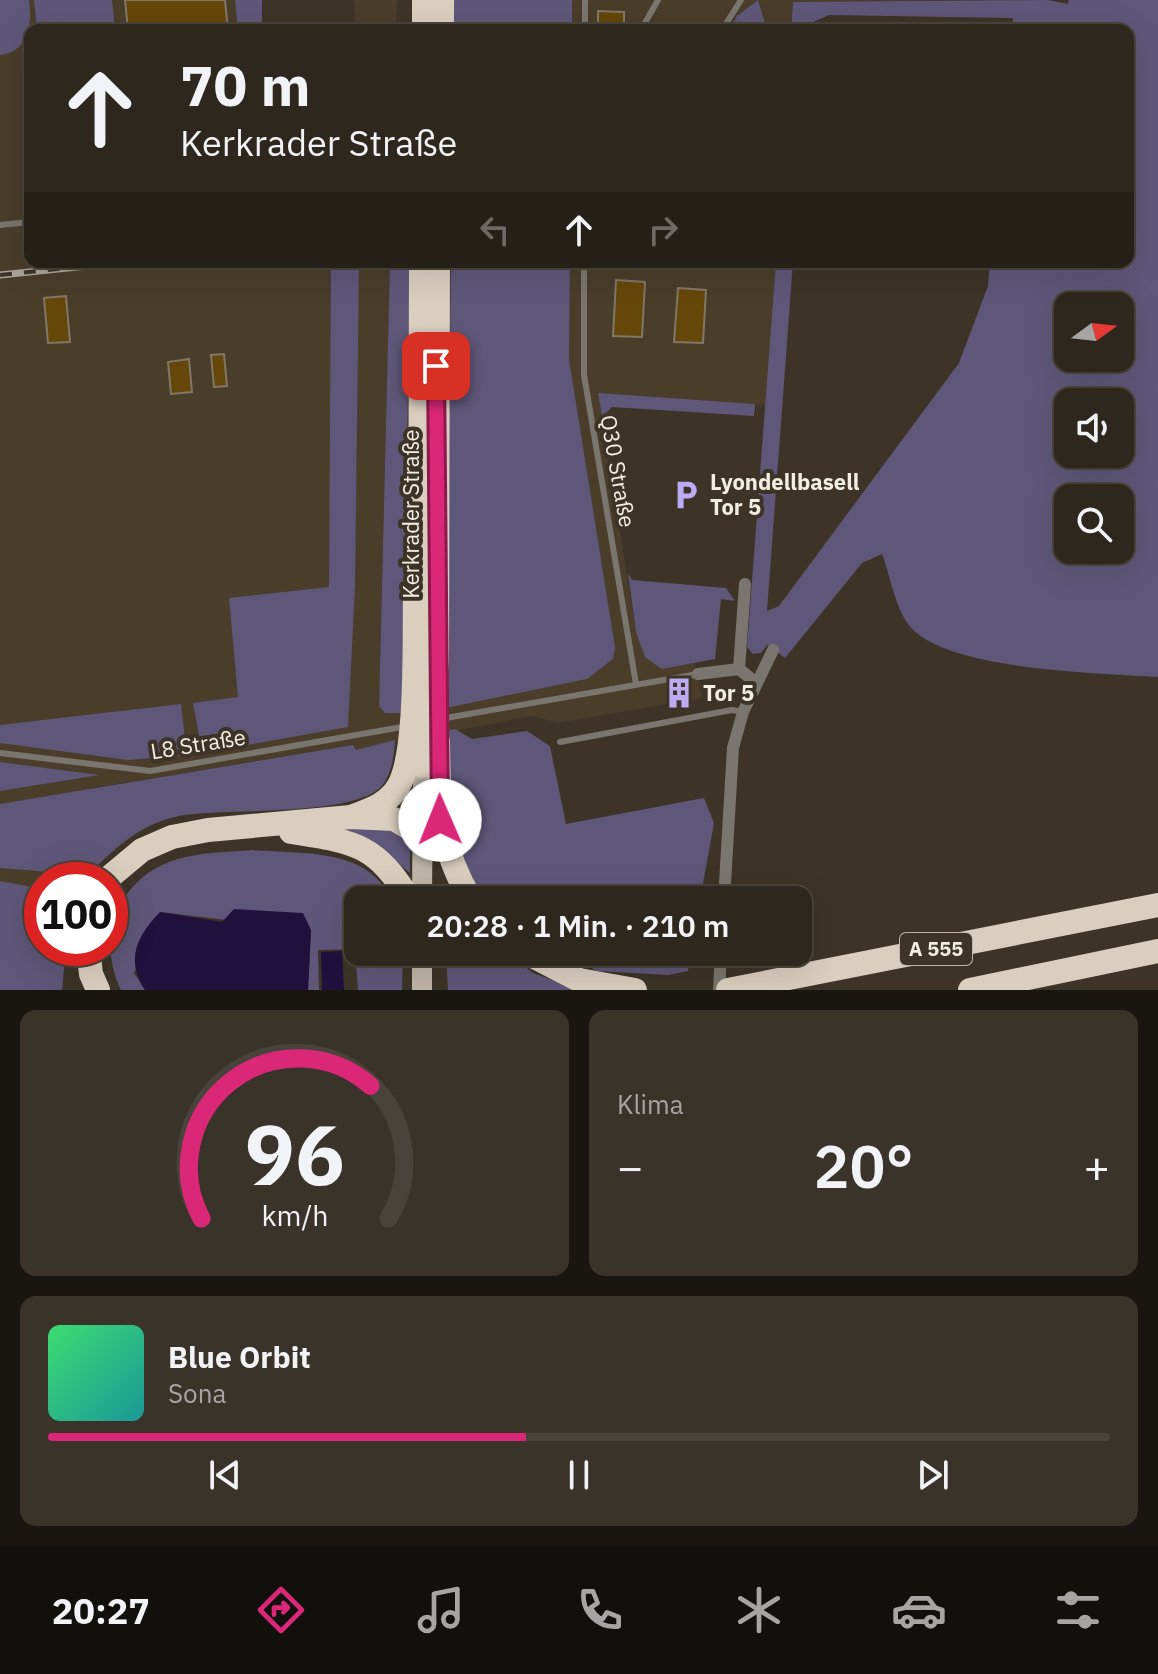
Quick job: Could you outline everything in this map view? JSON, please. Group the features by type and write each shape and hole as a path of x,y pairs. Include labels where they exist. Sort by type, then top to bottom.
{"highway":[{"path":"424,0 424,24"},
{"path":"442,0 442,24"},
{"name":"Kerkrader Straße","path":"421,268 418,497 423,766"},
{"name":"Kerkrader Straße","path":"423,766 437,662 438,268"},
{"path":"351,817 381,805 399,786 408,754 418,497"},
{"path":"437,662 440,820 449,858 464,886"},
{"path":"128,862 142,850 172,837 208,830 261,828 351,817 394,819 421,835"},
{"path":"261,828 338,839 368,851 390,868 401,886"},
{"name":"A 555","path":"728,990 1158,905"},
{"name":"A 555","path":"970,990 1158,951"},
{"path":"77,990 82,966"},
{"path":"89,966 98,990"},
{"path":"552,966 579,980 635,990"}],"main road":[{"name":"Kerkrader Straße","path":"422,886 423,766"},
{"path":"422,966 422,990"}],"street":[{"path":"739,669 745,584"},
{"path":"725,886 733,748 755,682 773,650"},
{"path":"698,674 739,669 755,682"},
{"path":"719,990 720,966"}],"lane":[{"path":"585,0 585,24"},
{"path":"644,24 658,0"},
{"path":"726,24 741,0"},
{"path":"0,225 24,223"},
{"name":"Q30 Straße","path":"584,268 584,375 636,684"},
{"path":"446,718 698,674"},
{"path":"560,742 732,710 743,712"},
{"name":"L8 Straße","path":"0,753 150,771 402,727"}],"shaded area":[{"path":"0,0 262,0 262,24 24,24 24,268 390,268 379,705 403,713 446,708 586,679 613,659 615,647 569,359 570,268 776,268 767,405 598,394 636,632 661,668 695,663 703,698 558,723 532,716 355,750 353,745 92,788 70,862 24,862 24,966 37,966 36,990 0,990"},
{"path":"0,0 29,0 29,24 24,24 24,40 18,48 0,55"},
{"path":"34,0 112,0 114,24 36,24"},
{"path":"235,0 262,0 262,24 237,24"},
{"path":"355,0 397,0 396,24 355,24"},
{"path":"454,0 572,0 572,24 454,24"},
{"path":"572,0 1048,0 793,2 791,24 572,24"},
{"path":"758,0 765,24 732,24 737,16"},
{"path":"1048,0 1068,4 1069,0 1158,0 1158,677 1025,667 954,652 926,640 903,617 882,554 862,563 785,658 767,645 761,653 753,654 747,647 776,268 793,268 767,611 779,606 959,363 988,286 990,268 1134,268 1134,24 1012,24 1013,18 829,15 813,24 791,24 793,2"},
{"path":"331,268 359,268 355,586 348,727 213,751 200,741 193,703 238,697 229,598 329,587"},
{"path":"390,268 410,268 403,713 385,713 379,706"},
{"path":"451,268 570,268 569,359 615,647 613,659 587,679 446,708"},
{"path":"598,393 755,404 754,416 612,407 602,417"},
{"path":"628,573 632,580 726,588 735,601 721,599 715,659 662,669 645,657 636,632"},
{"path":"181,704 186,748 182,756 128,760 0,743 0,725"},
{"path":"455,729 472,739 527,731 550,746 566,824 704,798 714,823 703,886 475,886 458,855 447,794 446,731"},
{"path":"395,740 392,764 385,781 367,796 317,807 179,816 140,831 102,862 24,862 24,870 0,868 0,804 353,745 356,750"},
{"path":"0,762 99,775 0,791"},
{"path":"372,823 410,836 410,873 383,851 334,826"},
{"path":"252,850 332,857 367,870 383,886 344,886 344,949 318,950 319,990 308,990 311,930 160,912 134,973 145,990 121,990 113,966 128,966 128,893 158,867 205,854"},
{"path":"0,881 24,886 24,966 64,966 62,990 0,990"},
{"path":"234,909 303,913 311,930 308,990 145,990 136,968 136,948 145,930 160,912 222,922"},
{"path":"342,951 344,990 322,990 321,952"},
{"path":"356,966 403,966 402,990 358,990"},
{"path":"447,966 524,966 533,973 581,990 448,990"},
{"path":"587,966 689,966 688,971 668,975 597,971"}],"building":[{"path":"125,0 225,0 227,24 127,24"},
{"path":"598,11 624,12 624,24 598,24"},
{"path":"616,280 645,282 642,337 613,336"},
{"path":"678,288 706,290 703,343 674,342"},
{"path":"66,296 70,342 48,343 44,298"},
{"path":"224,354 227,386 214,387 211,355"},
{"path":"189,359 192,392 171,394 168,362"}],"railway":[{"path":"0,275 68,268"}],"place":[{"name":"Lyondellbasell Tor 5","path":"686,495"},
{"name":"Tor 5","path":"679,693"}],"route":[{"path":"436,366 440,820"}]}
